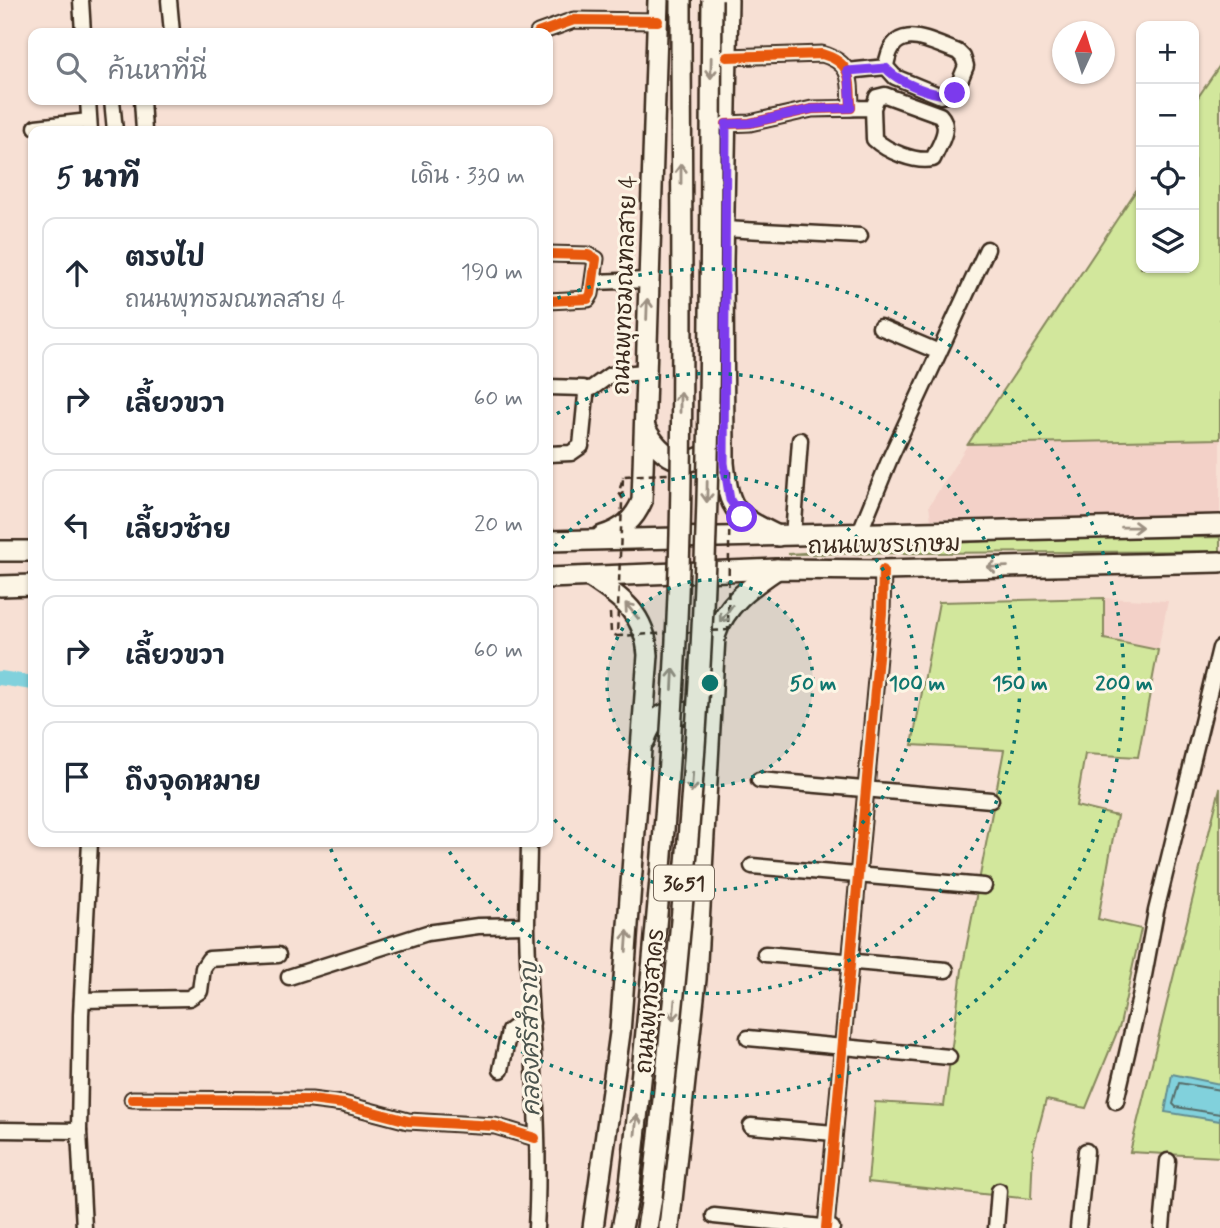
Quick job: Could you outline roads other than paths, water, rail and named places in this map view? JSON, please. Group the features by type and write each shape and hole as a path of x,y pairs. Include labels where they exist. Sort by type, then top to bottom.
{"main road":[{"name":"ถนนพุทธมณฑลสาย 4","path":"588,540 614,532 627,524 637,512 642,500 658,0"},
{"name":"ถนนพุทธสาคร","path":"622,1228 629,1193 658,897 671,722 678,568 681,0"},
{"name":"ถนนพุทธสาคร","path":"647,1228 677,974 698,693 704,568 712,0"},
{"path":"728,0 724,463 730,500 742,517 787,537"},
{"path":"645,426 660,451 675,459 687,461 698,459 709,452 718,442 723,430"},
{"name":"ถนนเพชรเกษม","path":"553,541 1220,525"},
{"path":"0,551 28,551"},
{"name":"ถนนเพชรเกษม","path":"553,578 777,569 883,570 1220,562"},
{"path":"669,1228 696,979 715,636 720,622 739,597 777,569"},
{"path":"590,577 625,602 640,621 648,656 620,1033 593,1228"},
{"path":"0,586 28,585"},
{"path":"642,748 647,732 658,717 666,712 676,712 690,715 698,722 709,756"}],"street":[{"path":"80,0 83,28"},
{"path":"169,0 172,28"},
{"path":"551,28 574,19 657,21"},
{"path":"847,71 886,68 895,77 941,96 948,96 955,93 966,66 958,52 914,36 892,46 888,52 886,68"},
{"path":"727,57 822,54 835,58 845,65 847,71 851,108"},
{"path":"885,95 940,115 946,126 933,159 915,159 874,139 873,108 877,97 885,95"},
{"path":"88,105 90,126"},
{"path":"112,105 115,126"},
{"path":"142,105 144,126"},
{"path":"726,124 750,123 812,109 873,108"},
{"path":"724,229 860,236"},
{"path":"859,534 891,456 987,249"},
{"path":"553,254 592,256 596,259 594,282 588,299 553,300"},
{"path":"594,282 648,280"},
{"path":"880,327 939,352"},
{"path":"553,387 576,387 585,390 610,375 645,372"},
{"path":"553,454 571,453 581,446 585,390"},
{"path":"787,537 800,440"},
{"path":"715,1216 828,1228 834,1133 882,613 883,570"},
{"path":"1116,1101 1159,899 1220,648"},
{"path":"759,780 991,800"},
{"path":"83,1228 79,1131 90,847"},
{"path":"529,847 527,925 536,1138 536,1228"},
{"path":"752,866 985,886"},
{"path":"289,978 426,933 478,926 527,925"},
{"path":"765,954 946,970"},
{"path":"82,1000 189,998 200,991 203,968 209,959 278,955"},
{"path":"501,1070 509,1031 517,1025 532,1023"},
{"path":"748,1038 949,1057"},
{"path":"132,1098 312,1100 343,1104 408,1121 495,1126 536,1138"},
{"path":"751,1126 834,1133"},
{"path":"0,1130 79,1131"},
{"path":"1078,1228 1086,1151"},
{"path":"1162,1228 1168,1161"},
{"path":"996,1228 999,1191"}],"water":[{"path":"1172,1074 1220,1084 1220,1121 1165,1112"}],"waterway":[{"path":"0,678 28,682"}],"water label":[{"name":"คลองศรีสำราญ","path":"530,1039"}]}
